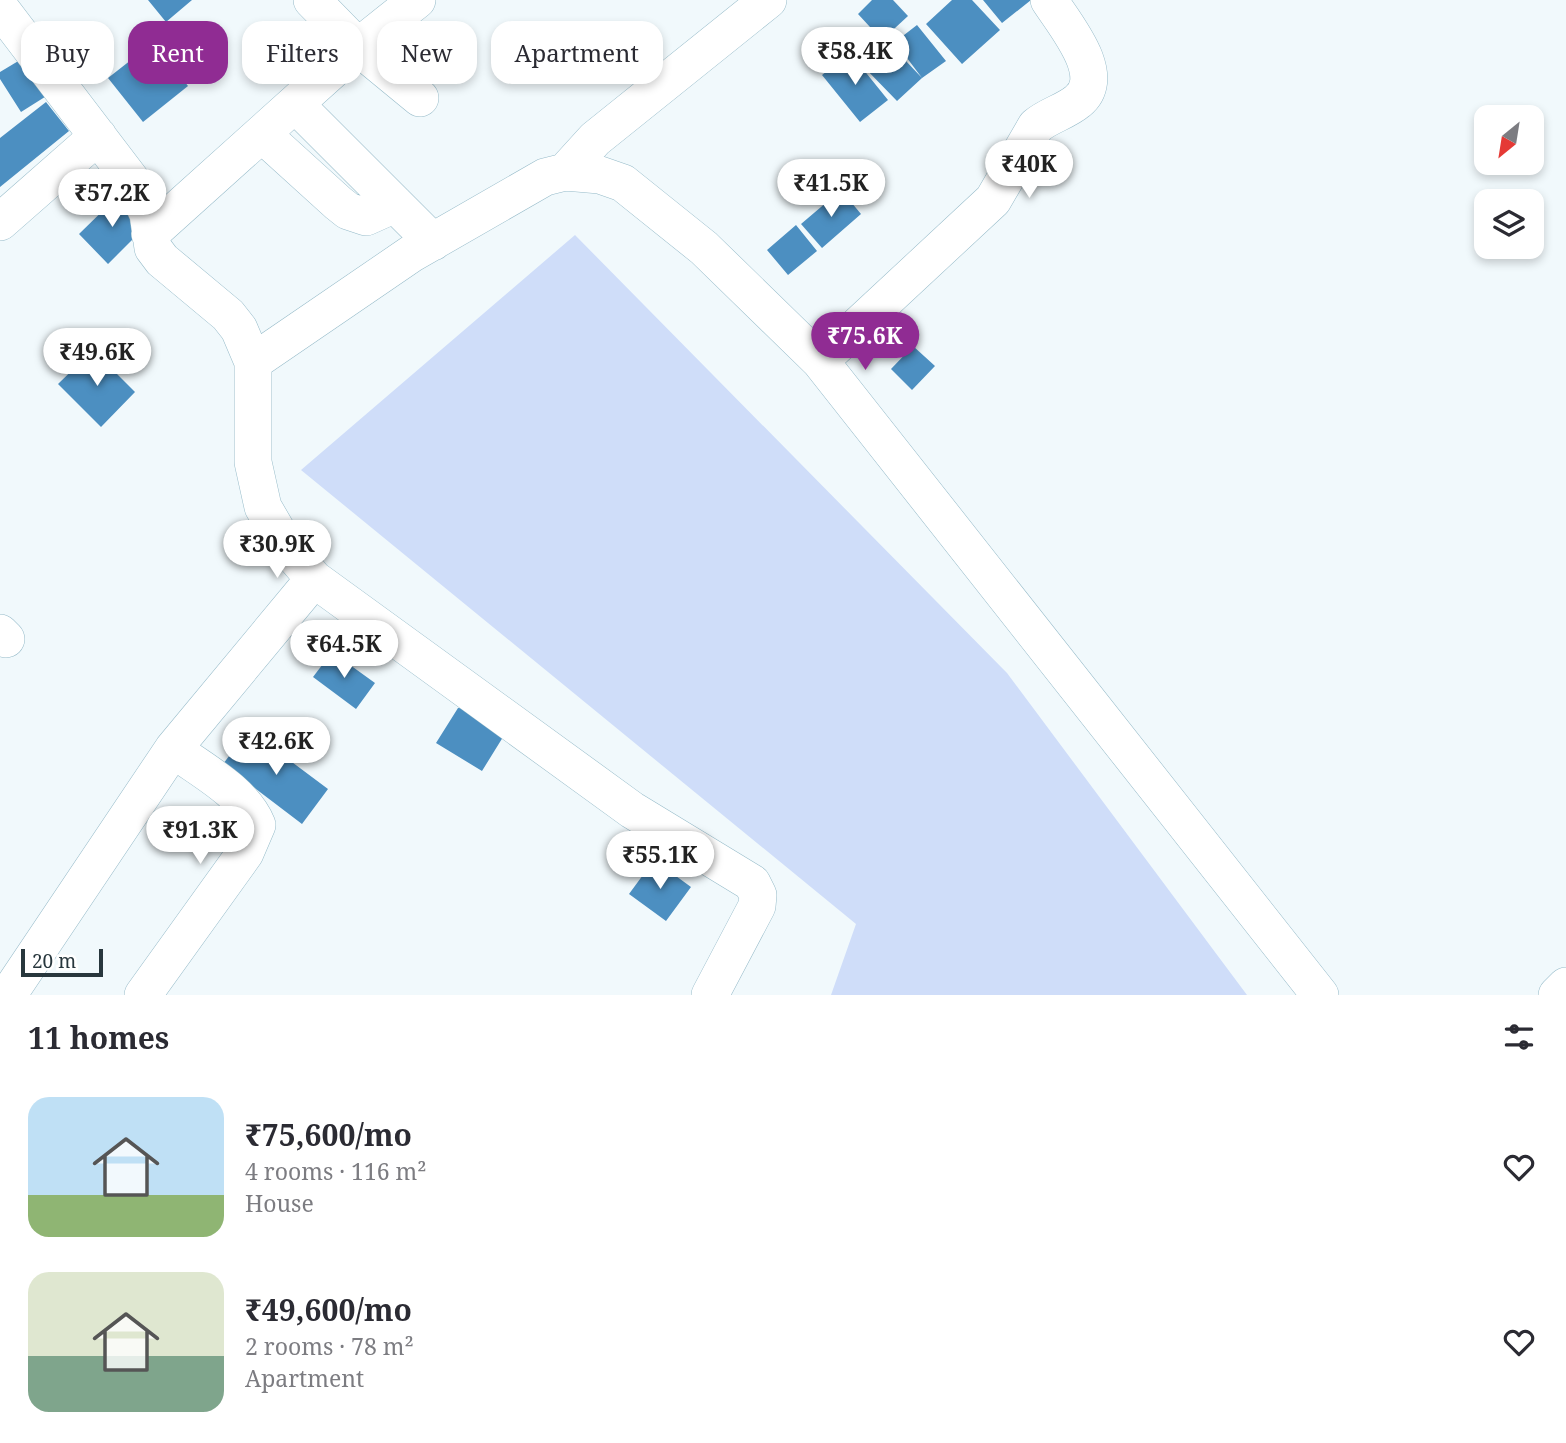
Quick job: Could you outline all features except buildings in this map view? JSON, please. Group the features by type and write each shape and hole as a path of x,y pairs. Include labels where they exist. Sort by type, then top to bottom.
{"street":[{"path":"312,0 333,21"},
{"path":"363,43 417,0"},
{"path":"565,172 595,139 768,0"},
{"path":"820,361 993,200 1036,127 1045,118 1075,104 1088,90 1090,67 1049,0"},
{"path":"9,8 134,184 148,214 153,248 162,260 228,315 239,329 253,362 253,462 263,507 285,545 314,579 643,817 743,875 752,883 758,895 757,906 710,995"},
{"path":"363,51 420,98"},
{"path":"150,234 317,84"},
{"path":"295,104 433,242"},
{"path":"262,134 348,211 366,217 395,204"},
{"path":"0,222 98,136"},
{"path":"253,362 433,242 545,177 565,172 600,175 623,183 704,247 820,361 1320,995"},
{"path":"14,983 173,749 314,579"},
{"path":"143,995 245,853 257,825 251,811 239,798 173,749"},
{"path":"1557,995 1566,986"}],"water":[{"path":"575,235 1007,673 1247,995 831,995 856,924 301,470"}]}
